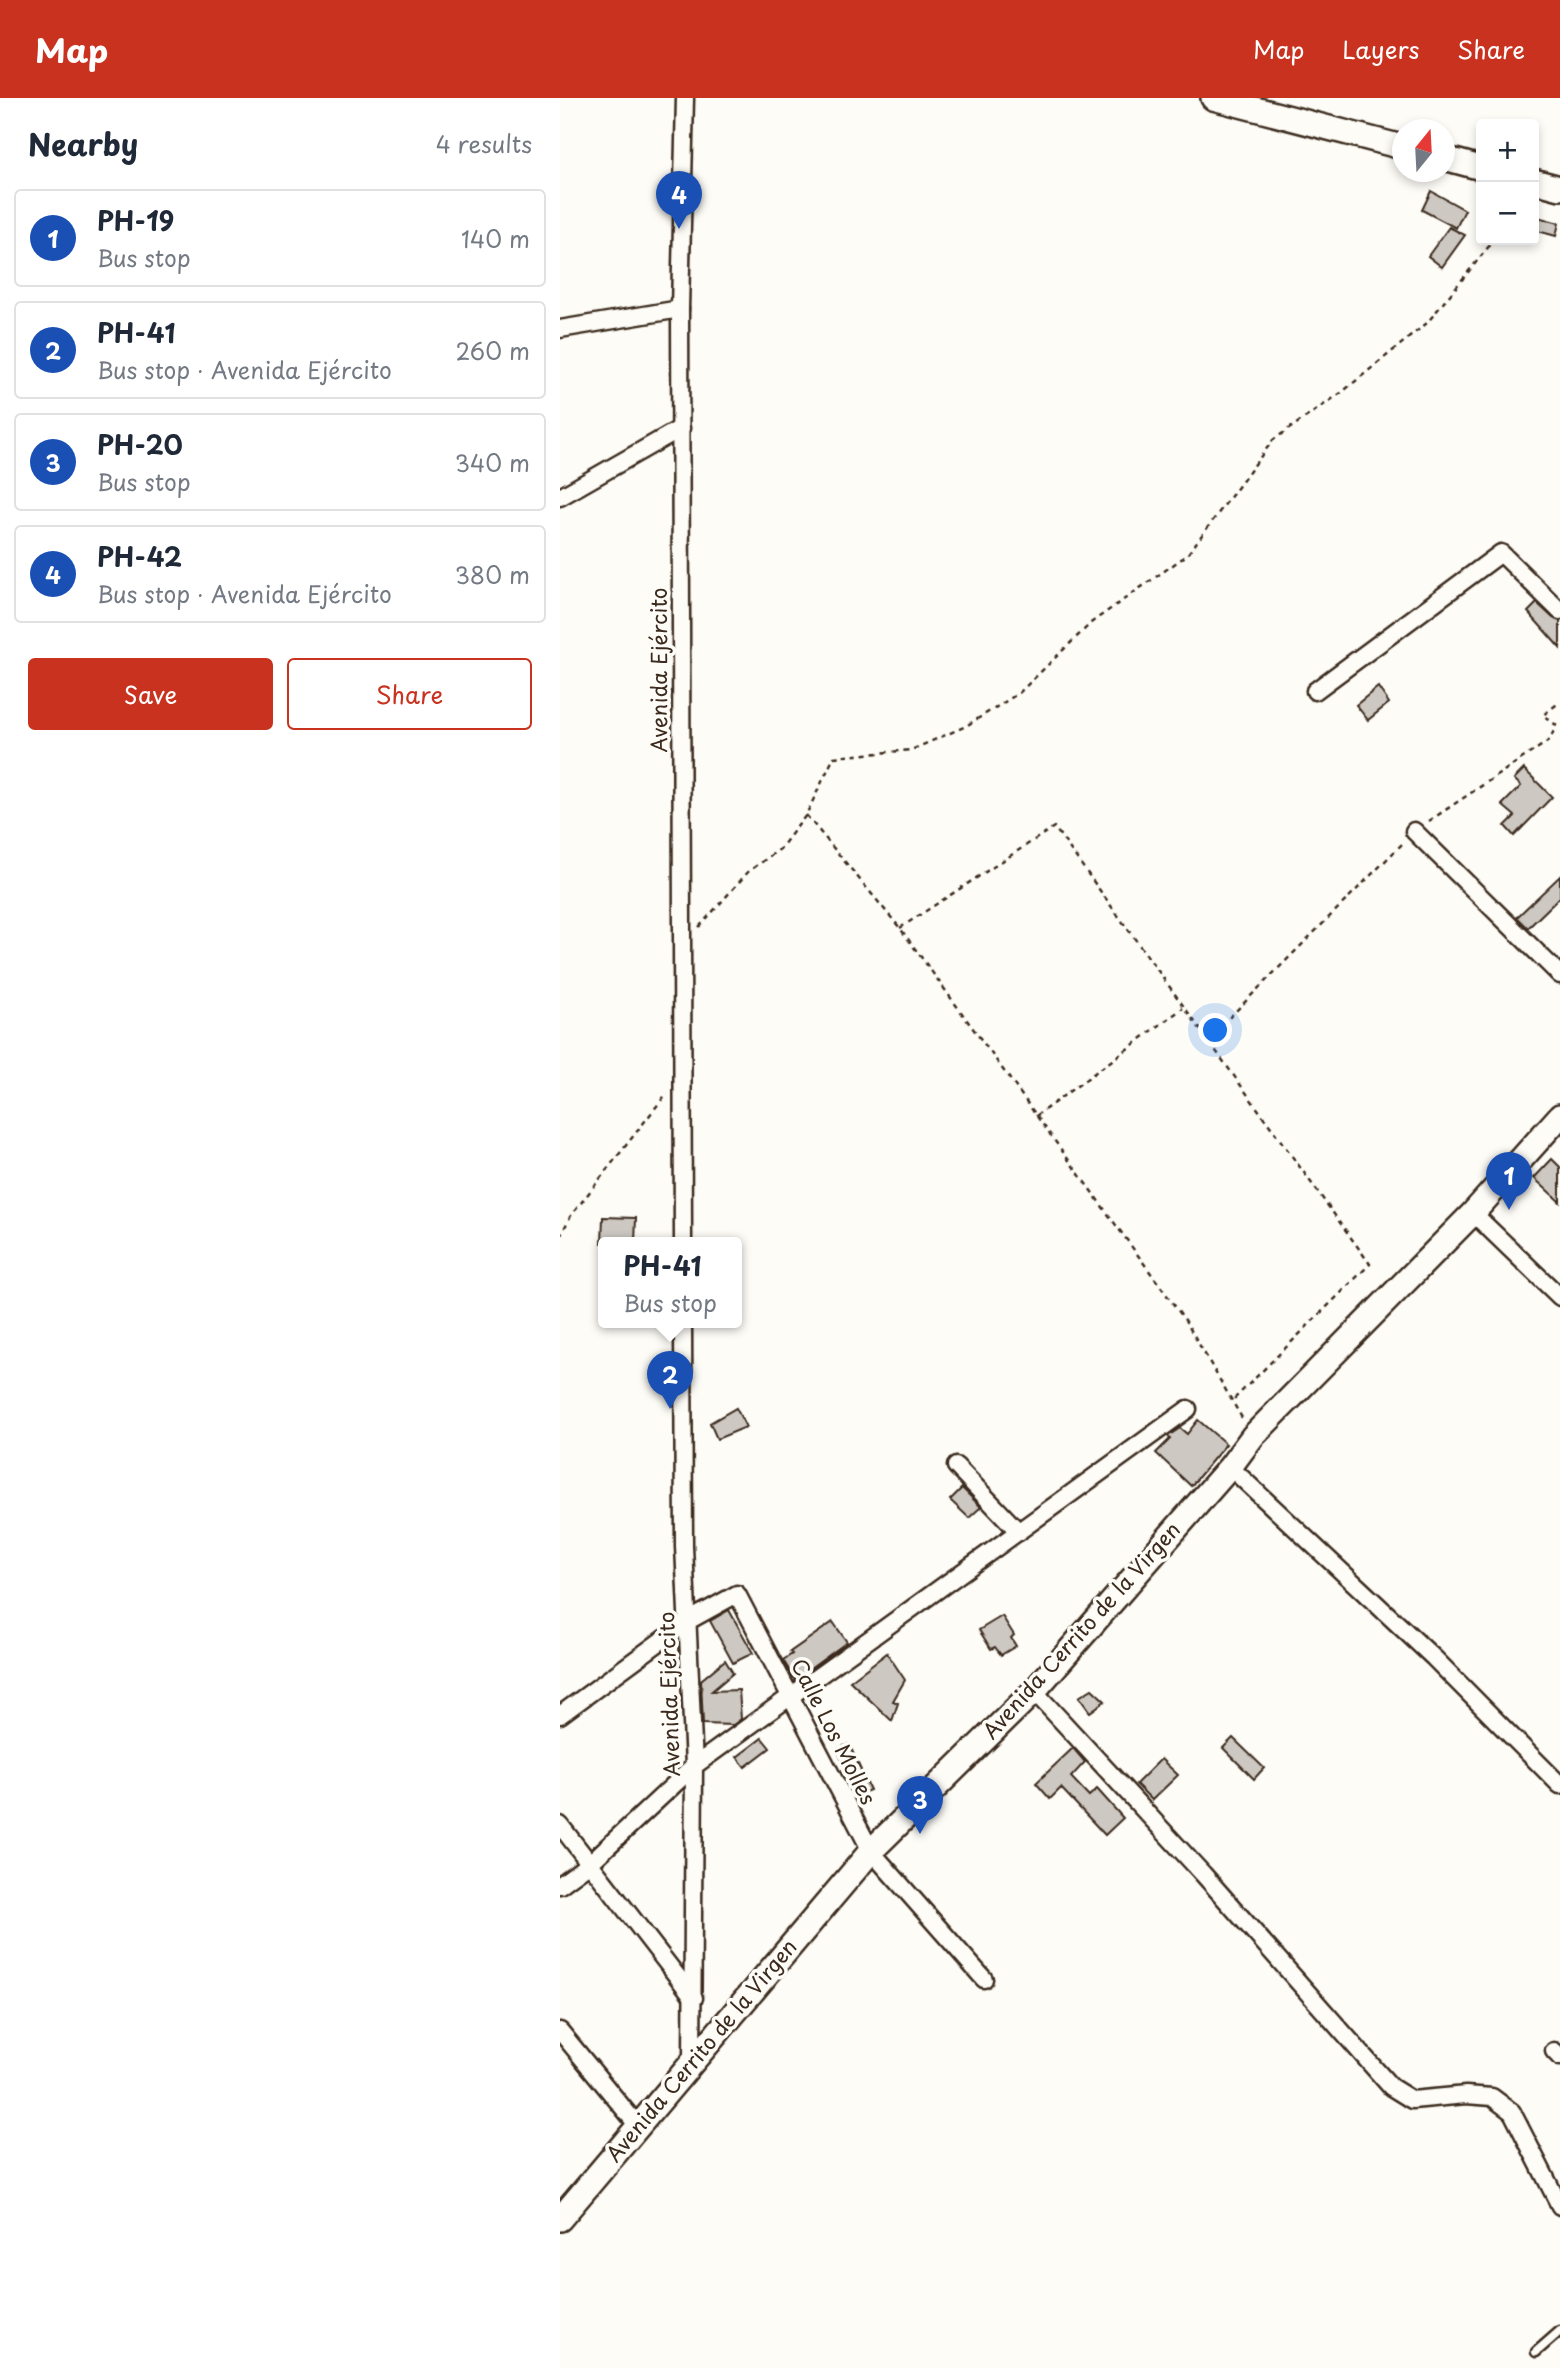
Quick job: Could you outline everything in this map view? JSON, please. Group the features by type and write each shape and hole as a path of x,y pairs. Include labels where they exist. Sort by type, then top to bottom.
{"street":[{"name":"Avenida Ejército","path":"682,1237 680,309 685,98"},
{"path":"1213,98 1392,144"},
{"path":"1455,161 1476,167"},
{"path":"1538,182 1560,188"},
{"path":"560,328 680,309"},
{"path":"560,497 681,428"},
{"path":"1315,691 1501,553 1560,611"},
{"path":"1414,831 1560,975"},
{"name":"Avenida Cerrito de la Virgen","path":"560,2219 871,1851 1034,1690 1230,1467 1253,1436 1473,1213 1560,1116"},
{"path":"1473,1213 1560,1297"},
{"name":"Avenida Ejército","path":"683,1328 684,1546 694,1766 692,2062"},
{"path":"560,1885 590,1863 694,1766 1188,1409"},
{"path":"956,1466 1019,1532"},
{"path":"1230,1467 1434,1658 1560,1785"},
{"name":"Calle Los Molles","path":"688,1621 737,1594 871,1851 984,1979"},
{"path":"560,1714 688,1621"},
{"path":"1034,1690 1194,1864 1391,2087 1412,2100 1466,2095 1492,2096 1512,2112 1560,2206"},
{"path":"560,1825 694,1998"},
{"path":"560,2031 638,2126"}],"lane":[{"path":"1536,2352 1560,2331"}],"path":[{"path":"681,948 749,871 780,849 806,816 834,757 911,750 966,726 1019,693 1092,622 1186,555 1273,440 1341,393 1427,323 1490,245"},
{"path":"1208,1039 1414,831 1550,740 1556,725 1543,715 1560,702"},
{"path":"806,816 900,928 1185,1320 1253,1436"},
{"path":"900,928 1054,827 1370,1264 1232,1401"},
{"path":"1037,1116 1184,1007"},
{"path":"560,1237 570,1217 682,1074"}],"building":[{"path":"1431,191 1465,210 1456,228 1422,210"},
{"path":"1539,217 1559,223 1556,236 1539,231"},
{"path":"1449,227 1465,235 1442,267 1428,256"},
{"path":"1537,603 1560,621 1560,648 1528,612"},
{"path":"1378,687 1389,703 1368,720 1356,705"},
{"path":"1524,769 1552,797 1514,836 1505,826 1515,816 1502,805 1521,786 1514,779"},
{"path":"1560,876 1560,897 1528,928 1517,917"},
{"path":"1552,1159 1560,1167 1560,1202 1534,1178"},
{"path":"603,1217 636,1218 635,1237 602,1237"},
{"path":"736,1408 746,1427 717,1439 710,1423"},
{"path":"1198,1420 1226,1444 1191,1486 1156,1453 1170,1439 1168,1436 1180,1428 1187,1434"},
{"path":"962,1488 981,1507 969,1518 950,1500"},
{"path":"729,1610 753,1653 733,1663 710,1621"},
{"path":"1002,1616 1014,1635 1011,1638 1016,1646 1001,1655 995,1647 991,1649 979,1630"},
{"path":"833,1622 847,1642 795,1680 783,1660 792,1654 790,1652"},
{"path":"887,1653 905,1680 893,1701 898,1703 892,1721 850,1681"},
{"path":"725,1660 733,1673 712,1691 739,1690 741,1719 733,1725 703,1724 701,1680"},
{"path":"1092,1689 1105,1701 1090,1712 1079,1697"},
{"path":"762,1738 770,1748 745,1767 737,1757"},
{"path":"1233,1738 1264,1768 1254,1779 1223,1748"},
{"path":"849,1744 870,1790 858,1795 837,1749"},
{"path":"1073,1748 1085,1762 1071,1777 1089,1796 1097,1789 1123,1818 1105,1835 1061,1788 1050,1799 1036,1783"},
{"path":"1161,1759 1178,1775 1152,1800 1136,1784"}],"place":[{"name":"PH-42","path":"679,229"},
{"name":"PH-19","path":"1509,1210"},
{"name":"PH-41","path":"670,1409"},
{"name":"PH-20","path":"920,1834"}]}
